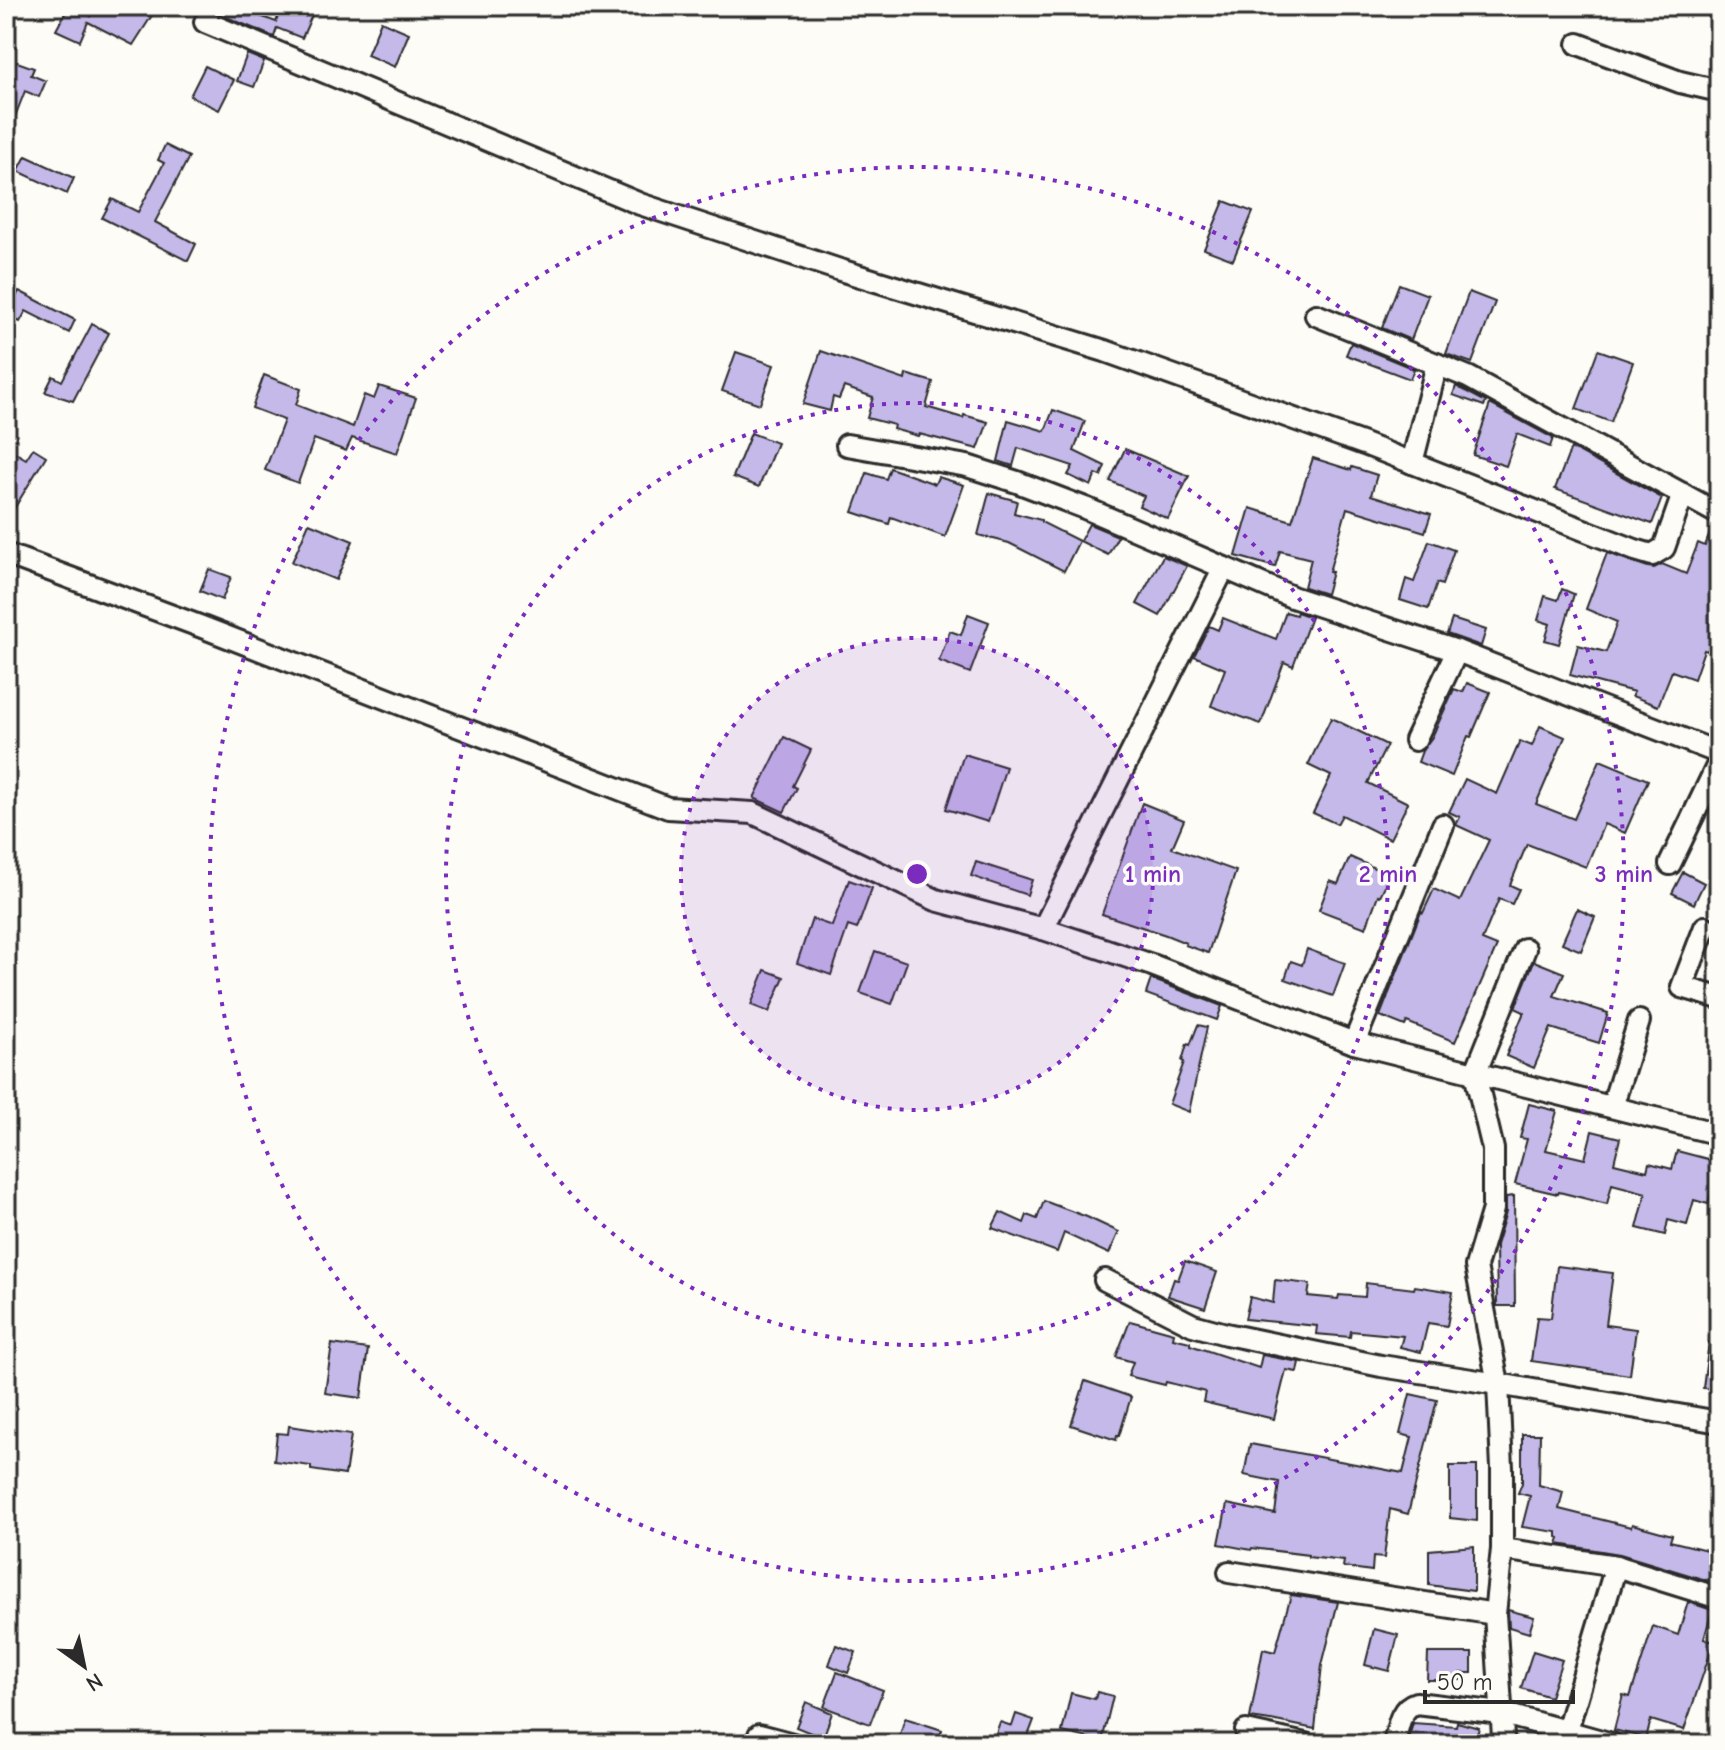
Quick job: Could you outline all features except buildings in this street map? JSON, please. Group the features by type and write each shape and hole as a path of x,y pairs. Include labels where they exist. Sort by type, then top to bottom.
{"street":[{"path":"205,22 640,204 840,270 1105,351 1652,555 1664,548 1683,494"},
{"path":"1578,44 1680,82 1719,91"},
{"path":"1316,315 1468,377 1719,514"},
{"path":"1412,463 1437,364"},
{"path":"847,445 967,466 1017,482 1292,597 1457,651 1719,753"},
{"path":"6,554 668,808 753,813 936,900 1043,929 1152,965 1354,1043 1719,1134"},
{"path":"1043,929 1224,568"},
{"path":"1415,740 1457,651"},
{"path":"1670,864 1719,762"},
{"path":"1354,1043 1443,825"},
{"path":"1705,927 1682,987 1719,998"},
{"path":"1505,1744 1495,1614 1502,1549 1498,1384 1476,1266 1493,1209 1493,1149 1475,1074 1525,949"},
{"path":"1612,1107 1639,1021"},
{"path":"1105,1280 1193,1325 1381,1366 1719,1422"},
{"path":"1502,1549 1616,1566 1719,1598"},
{"path":"1567,1730 1616,1566"},
{"path":"1229,1572 1495,1614"},
{"path":"1394,1744 1404,1709 1416,1703 1501,1713 1612,1744"},
{"path":"1246,1731 1305,1744"},
{"path":"759,1735 793,1744"}]}
